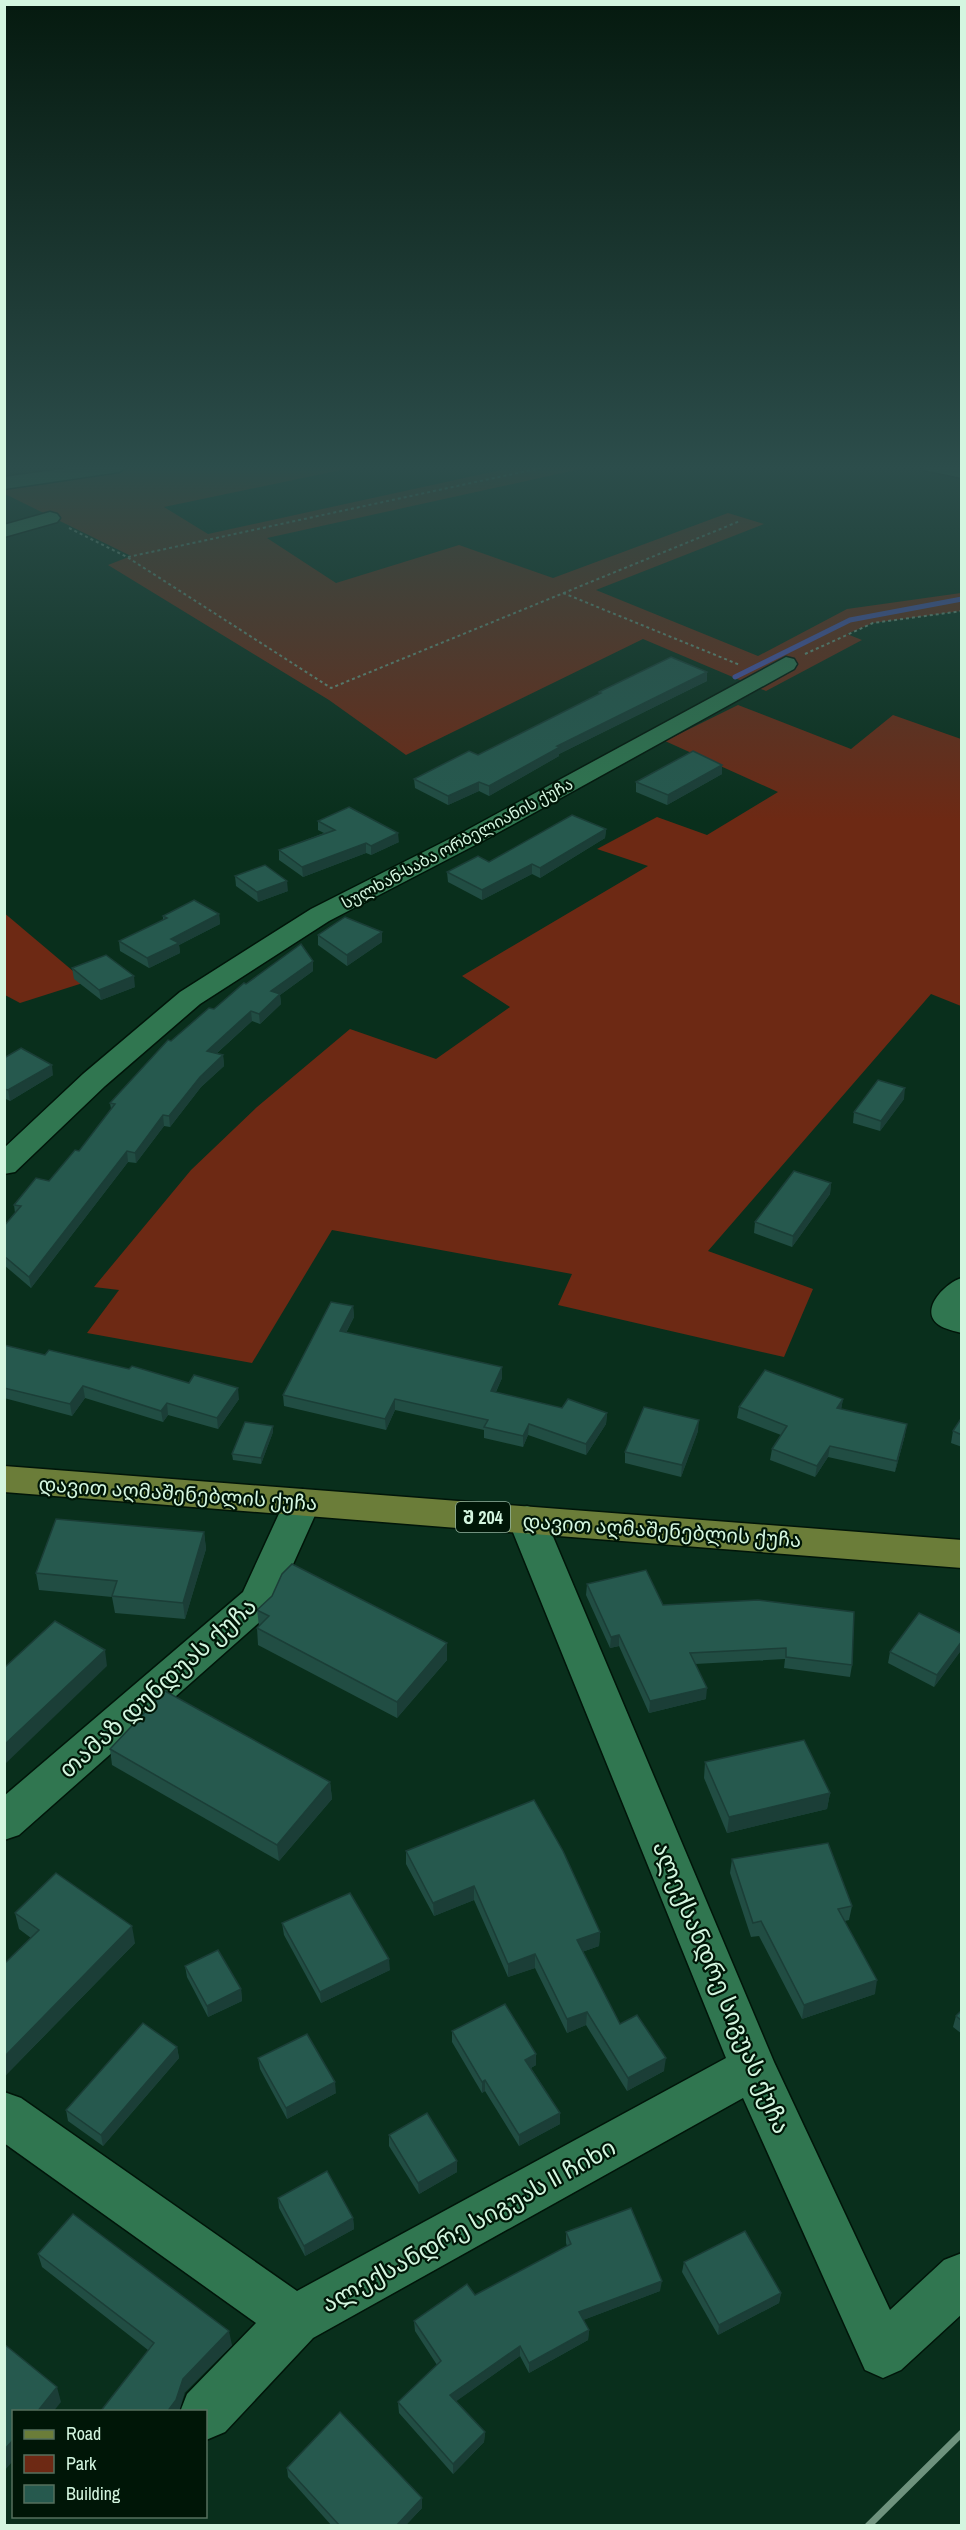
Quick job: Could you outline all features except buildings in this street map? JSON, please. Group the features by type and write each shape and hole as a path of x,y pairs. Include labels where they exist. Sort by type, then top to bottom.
{"main road":[{"name":"დავით აღმაშენებლის ქუჩა","path":"4,1479 962,1554"}],"street":[{"name":"სულხან-საბა ორბელიანის ქუჩა","path":"6,1160 94,1080 190,998 300,928 474,836 786,664"},
{"path":"962,1289 949,1305 949,1316 962,1322"},
{"name":"თამაზ დუნდუას ქუჩა","path":"4,1822 258,1601 302,1503"},
{"name":"ალექსანდრე სიგუას ქუჩა","path":"527,1520 753,2068 884,2352 962,2278"},
{"name":"ალექსანდრე სიგუას II ჩიხი","path":"207,2412 295,2320 753,2068"},
{"path":"4,2114 295,2320"}],"path":[{"path":"169,584 331,688 585,584"},
{"path":"563,593 743,667"},
{"path":"786,664 873,623 962,611"}],"green space":[{"path":"139,584 611,584 596,590 758,656 847,609 961,593 961,611 873,623 847,634 862,640 766,691 643,639 406,755 329,700"},
{"path":"738,705 851,749 893,715 961,739 961,1006 931,994 708,1251 813,1289 784,1357 558,1305 572,1274 332,1230 252,1363 87,1333 119,1290 94,1287 191,1170 257,1107 350,1029 436,1059 510,1007 462,976 648,866 597,849 657,817 707,835 778,792 665,741"},
{"path":"4,913 86,982 20,1003 5,995"}],"waterway":[{"path":"735,677 850,620 962,599"}],"railway":[{"path":"868,2526 962,2433"}]}
